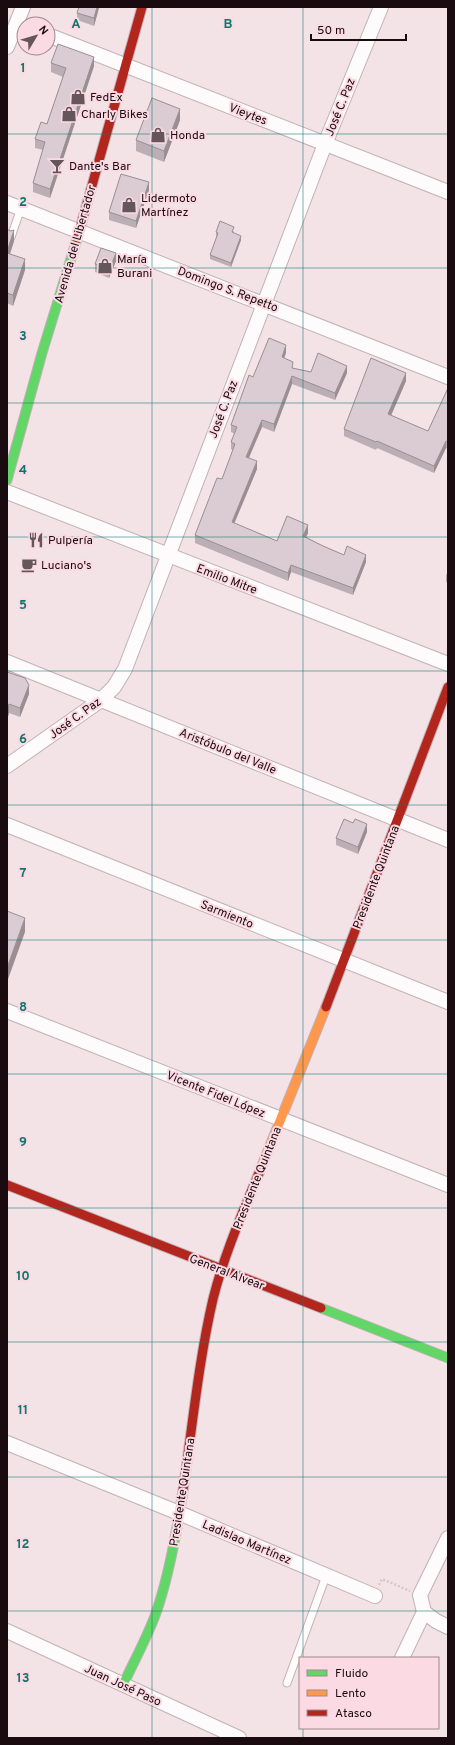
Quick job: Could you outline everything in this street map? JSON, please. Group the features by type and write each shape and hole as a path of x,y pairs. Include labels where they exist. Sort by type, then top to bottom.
{"street":[{"name":"Avenida del Libertador","path":"7,480 42,354 80,231 142,7"},
{"name":"José C. Paz","path":"7,766 101,700 114,686 125,669 325,144 381,7"},
{"path":"7,47 16,22"},
{"name":"Vieytes","path":"56,38 448,192"},
{"name":"Domingo S. Repetto","path":"7,203 264,303 448,377"},
{"name":"Emilio Mitre","path":"7,492 167,556 448,664"},
{"name":"Aristóbulo del Valle","path":"7,662 448,840"},
{"name":"Presidente Quintana","path":"123,1685 159,1606 173,1554 204,1342 221,1270 344,962 448,686"},
{"name":"Sarmiento","path":"7,825 344,962 448,1002"},
{"name":"Vicente Fidel López","path":"7,1011 448,1185"},
{"name":"General Alvear","path":"7,1185 448,1358"},
{"name":"Ladislao Martínez","path":"7,1443 179,1513 375,1596"},
{"path":"402,1657 424,1612 420,1595 448,1538"},
{"path":"424,1612 436,1621 448,1627"},
{"name":"Juan José Paso","path":"7,1631 239,1738"}],"lane":[{"path":"11,236 21,208"},
{"path":"287,1683 326,1576"}],"path":[{"path":"375,1596 382,1579 420,1595"}],"building":[{"path":"79,7 97,7 94,18 77,13"},
{"path":"58,44 94,57 50,189 33,183 45,142 35,139 41,122 47,124 66,68 51,63 54,56 56,56"},
{"name":"Honda","path":"152,98 180,109 164,151 136,140"},
{"name":"Lidermoto Martínez","path":"121,174 149,182 136,221 109,212"},
{"path":"220,221 234,227 232,232 241,236 231,263 210,255 218,233 216,232"},
{"path":"7,229 10,231 14,230 7,252"},
{"path":"101,248 116,253 109,270 95,264"},
{"path":"7,253 25,259 13,295 7,293"},
{"path":"269,338 286,345 282,357 293,362 292,368 311,372 318,353 347,366 335,393 292,376 274,424 262,420 246,457 257,461 232,522 277,541 287,516 308,525 303,536 323,546 344,555 347,546 366,555 353,588 291,565 288,573 195,535 217,478 222,479 235,444 231,442 237,427 231,425 249,375 253,377"},
{"path":"371,358 406,373 388,414 428,431 448,388 448,442 446,441 434,466 377,441 376,442 344,429"},
{"path":"7,672 25,678 29,685 20,708 9,704 7,711"},
{"path":"344,819 353,823 355,819 367,824 358,847 336,838"},
{"path":"7,911 25,918 7,968"}],"traffic: fast":[{"path":"7,480 42,353 77,239"},
{"path":"321,1308 448,1358"},
{"path":"123,1685 149,1631 161,1599 172,1556 182,1497"}],"traffic: slow":[{"path":"259,1173 326,1007"}],"traffic: jam":[{"path":"77,239 142,7"},
{"path":"326,1007 448,687"},
{"path":"182,1497 199,1373 213,1299 228,1251 259,1173"},
{"path":"7,1185 321,1308"}],"place":[{"name":"FedEx","path":"78,97"},
{"name":"Charly Bikes","path":"69,114"},
{"name":"Honda","path":"158,135"},
{"name":"Dante's Bar","path":"57,166"},
{"name":"Lidermoto Martínez","path":"129,205"},
{"name":"María Burani","path":"105,266"},
{"name":"Pulpería","path":"36,540"},
{"name":"Luciano's","path":"29,565"}]}
